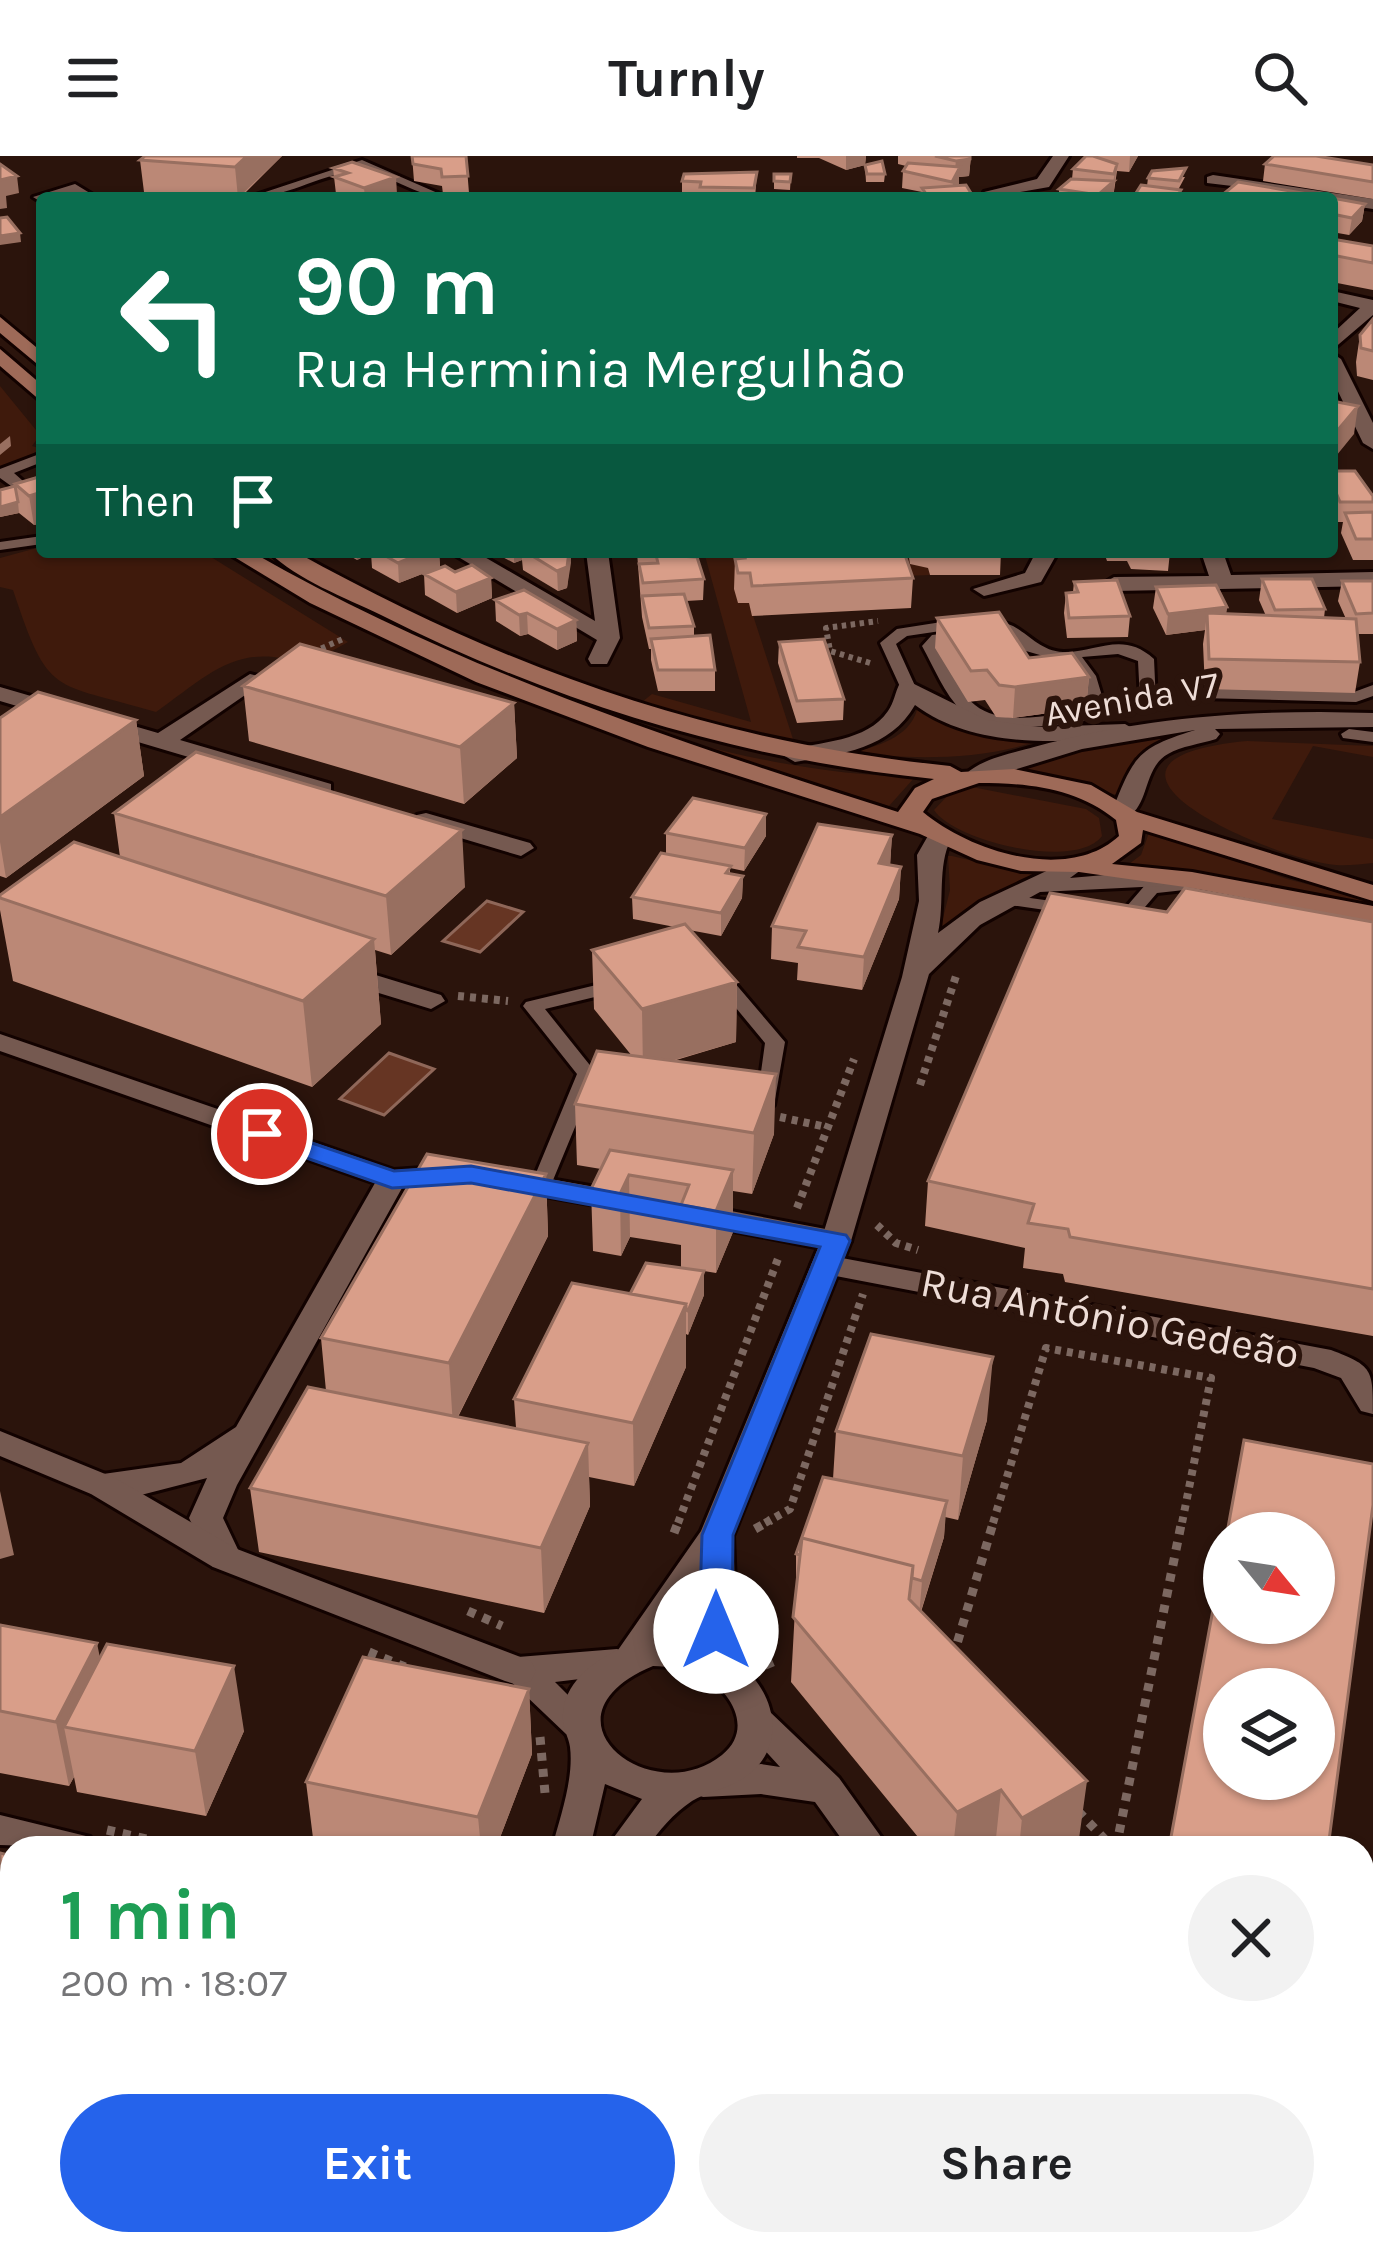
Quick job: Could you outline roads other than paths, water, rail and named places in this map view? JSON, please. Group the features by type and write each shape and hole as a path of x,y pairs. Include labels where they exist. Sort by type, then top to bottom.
{"main road":[{"path":"0,323 36,356"},
{"path":"0,355 36,390"},
{"path":"247,558 334,610 463,671 929,833 1018,861 1208,883 1373,914"},
{"path":"292,558 494,660 666,724 795,755 970,774 1088,794 1126,814 1373,893"},
{"path":"929,833 910,813 914,799 930,785 970,774"},
{"path":"1075,867 1107,860 1126,847 1132,829 1126,814"}],"street":[{"path":"992,192 1043,183 1061,156"},
{"path":"1207,192 1225,156"},
{"path":"274,192 333,174 360,160 428,192"},
{"path":"303,165 333,174"},
{"path":"1213,180 1293,192"},
{"path":"1338,199 1373,204"},
{"path":"1338,297 1373,305"},
{"path":"1338,338 1373,305"},
{"path":"1338,371 1373,443"},
{"path":"469,558 604,648 597,558"},
{"path":"983,589 1033,577 1044,558"},
{"path":"1214,558 1222,582"},
{"path":"1114,584 1373,579"},
{"path":"162,741 250,681"},
{"path":"795,755 849,744 886,729 906,706 908,688 967,725 1040,736 1125,731"},
{"path":"0,694 344,795"},
{"name":"Avenida V7","path":"970,774 1066,743 1231,716 1360,731"},
{"name":"Avenida V7","path":"1126,814 1142,764 1183,739 1251,731 1360,731 1373,717"},
{"path":"190,749 193,782"},
{"path":"410,815 520,848"},
{"path":"720,1663 732,1535 831,1253 915,977 932,901 929,833"},
{"path":"915,977 939,941 1002,899 1075,867"},
{"path":"1002,899 1086,881 1170,878"},
{"path":"320,965 431,1001"},
{"path":"0,1042 392,1179 254,1420 206,1518 225,1558"},
{"name":"Rua António Gedeão","path":"392,1179 471,1175 788,1232 871,1273 1320,1358 1353,1370 1373,1403"},
{"path":"103,1486 171,1482 222,1457 254,1420"},
{"path":"0,1444 103,1486 225,1558 519,1653 625,1659 669,1651 720,1663 740,1679 752,1699 756,1721 740,1757 650,1814 634,1836"},
{"path":"574,1836 585,1797 584,1738 592,1683 625,1659 732,1535"},
{"path":"519,1653 584,1738 629,1781 694,1784 761,1779 826,1790"},
{"path":"756,1721 826,1790 861,1836"}],"lane":[{"path":"0,490 23,510 36,506"},
{"path":"0,546 36,541"},
{"path":"908,688 888,643 903,632 988,624 1006,628 1032,648 1066,656 1120,649 1146,659 1148,704 1016,722 987,718 969,709 931,646 948,635 992,634 1003,639 1022,668"},
{"path":"1066,656 1099,710"},
{"path":"1201,693 1356,697 1373,690"},
{"path":"1002,899 1111,915 1133,910 1152,888 1208,883"},
{"path":"708,964 775,1042 765,1113"},
{"path":"541,1185 587,1074 533,1006 642,980"}]}
